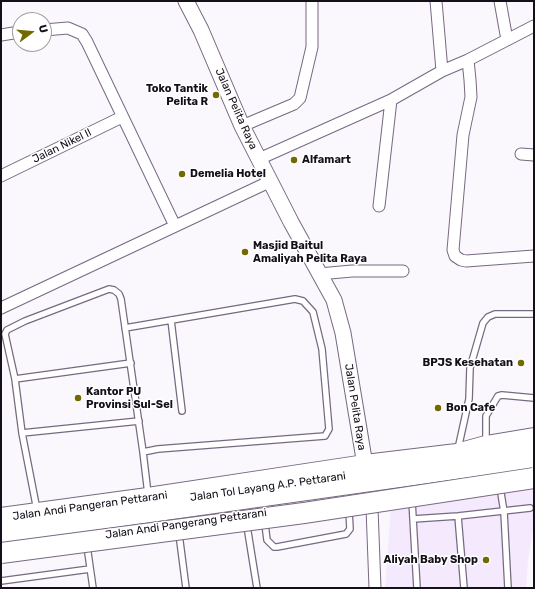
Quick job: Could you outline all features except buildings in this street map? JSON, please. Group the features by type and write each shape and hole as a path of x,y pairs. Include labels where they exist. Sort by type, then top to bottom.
{"highway":[{"name":"Jalan Andi Pangeran Pettarani","path":"1,518 148,498 365,465 457,454 486,446 534,438"},
{"name":"Jalan Tol Layang A.P. Pettarani","path":"1,526 534,449"},
{"name":"Jalan Tol Layang A.P. Pettarani","path":"1,533 534,458"},
{"path":"359,506 534,473"},
{"path":"1,553 304,513 534,478"},
{"name":"Jalan Andi Pangerang Pettarani","path":"1,549 359,506"}],"main road":[{"name":"Jalan Pelita Raya","path":"186,1 201,30 242,126 334,300 344,333 365,465"}],"street":[{"path":"242,126 294,104 300,98 312,47 312,1"},
{"path":"436,1 442,71"},
{"path":"500,1 507,40"},
{"path":"259,159 391,100 442,71 468,60 534,26"},
{"path":"52,29 68,28 82,34 175,226"},
{"path":"1,35 12,33"},
{"path":"468,60 470,97 463,135 453,250 455,256 466,261 534,256"},
{"path":"379,206 391,100"},
{"name":"Jalan Nikel II","path":"1,176 122,117"},
{"path":"521,154 534,155"},
{"path":"1,308 271,181"},
{"path":"319,274 352,271 403,272"},
{"path":"359,506 375,588"}],"lane":[{"path":"37,513 22,433 15,379 5,334 7,330 25,321 109,290 114,290 119,294 121,299 144,452 148,498"},
{"path":"126,328 295,299 303,301 313,312 322,349 329,429 325,436 144,452"},
{"path":"457,454 469,399 470,368 483,323 488,317 495,314 534,314"},
{"path":"172,320 182,411"},
{"path":"15,379 130,363"},
{"path":"486,446 486,416 498,396 502,395 534,398"},
{"path":"22,433 139,421"},
{"path":"500,487 504,512 508,588"},
{"path":"412,501 417,588"},
{"path":"265,524 267,540 274,547 346,534 350,529 359,506"},
{"path":"413,518 458,516 530,508"},
{"path":"458,516 464,588"},
{"path":"247,526 257,588"},
{"path":"179,534 186,588"},
{"path":"87,546 93,588"},
{"path":"1,581 90,569"}],"shaded area":[{"path":"534,488 534,525 528,560 526,588 385,588 391,506"}],"place":[{"name":"Toko Tantik Pelita R","path":"216,95"},
{"name":"Alfamart","path":"294,160"},
{"name":"Demelia Hotel","path":"182,174"},
{"name":"Masjid Baitul Amaliyah Pelita Raya","path":"245,252"},
{"name":"BPJS Kesehatan","path":"521,363"},
{"name":"Kantor PU Provinsi Sul-Sel","path":"78,398"},
{"name":"Bon Cafe","path":"438,408"},
{"name":"Aliyah Baby Shop","path":"486,560"}]}
